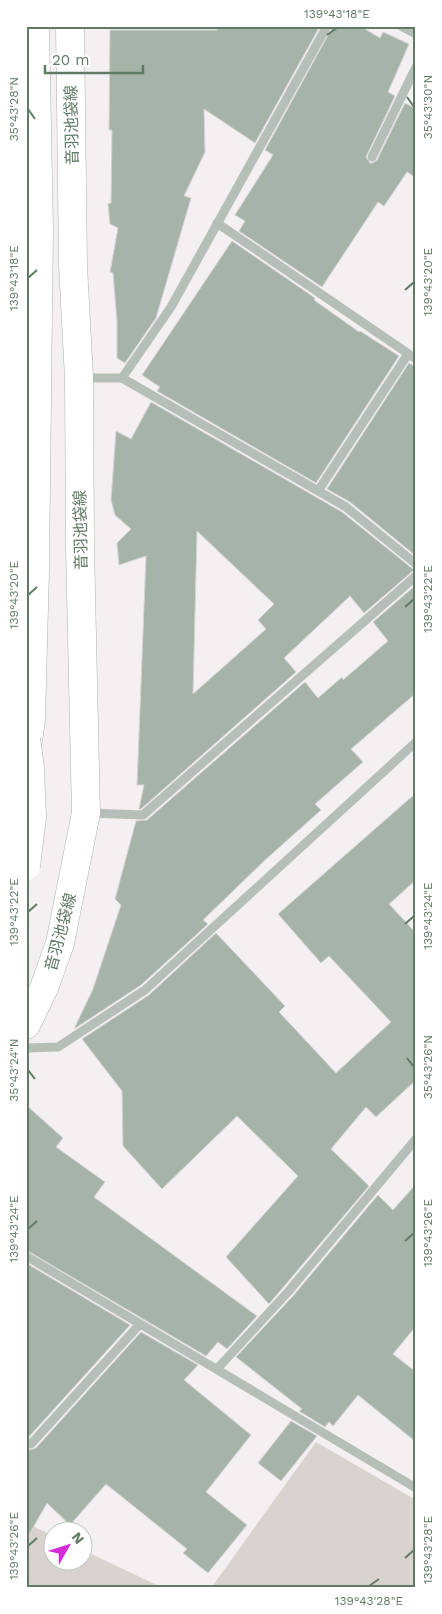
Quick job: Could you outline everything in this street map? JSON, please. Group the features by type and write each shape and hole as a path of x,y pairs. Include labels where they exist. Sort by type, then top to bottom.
{"main road":[{"path":"26,754 31,720 29,578 35,229 35,26"},
{"name":"音羽池袋線","path":"26,1025 44,988 60,944 86,813 78,378 73,266 70,26"},
{"path":"26,739 30,768 32,817 26,866"}],"street":[{"path":"122,378 171,307 327,26"},
{"path":"401,26 416,34"},
{"path":"372,157 416,67"},
{"path":"217,223 412,356 318,491"},
{"path":"78,378 122,378 346,507 416,564"},
{"path":"86,813 143,815 416,576"},
{"path":"26,1048 58,1047 145,990 416,742"},
{"path":"217,1369 288,1292 416,1139"},
{"path":"26,1256 416,1488"},
{"path":"31,1444 140,1324"}],"shaded area":[{"path":"316,1442 416,1500 416,1588 211,1588"},
{"path":"26,1523 42,1530 42,1572 92,1572 92,1554 161,1587 26,1588"}],"building":[{"path":"211,26 320,26 255,143 204,109 205,152 184,196 191,198 156,318 125,363 117,358 117,321 113,273 110,272 118,228 110,224 108,204 111,203 112,130 109,130 110,30 218,30"},
{"path":"333,26 360,26 380,38 383,32 409,44 388,92 395,96 366,157 370,163 377,160 405,103 416,109 416,178 407,172 384,206 378,202 322,287 239,231 245,221 235,215 273,155 265,150"},
{"path":"232,241 315,298 314,300 359,332 399,356 316,483 157,391 160,387 142,375"},
{"path":"409,363 416,367 416,556 350,502 327,489"},
{"path":"151,402 342,512 414,570 364,613 350,596 284,658 296,672 141,809 139,809 144,785 137,785 146,556 119,565 117,543 131,529 115,515 111,500 116,431 131,439","holes":["197,531 274,604 258,620 266,629 193,694"]},
{"path":"416,585 416,693 351,749 363,762 315,804 321,810 264,861 203,920 208,924 141,985 74,1029 93,989 121,905 115,899 136,821 147,820 305,682 318,698 342,677 343,680 388,641 373,622"},
{"path":"416,793 416,880 389,904 416,933 416,1080 376,1117 366,1107 331,1149 369,1186 269,1304 226,1257 298,1176 237,1116 162,1189 123,1146 122,1091 82,1039 149,995 216,933 285,1006 279,1012 336,1073 391,1022 329,956 321,963 278,914"},
{"path":"26,1105 63,1138 56,1147 105,1182 94,1197 257,1316 227,1349 218,1342 206,1356 26,1250"},
{"path":"416,1184 416,1326 393,1354 416,1372 416,1442 358,1395 333,1426 329,1422 325,1427 299,1411 302,1409 236,1357 293,1296 378,1195 393,1210"},
{"path":"26,1263 130,1325 26,1440"},
{"path":"141,1332 198,1365 184,1380 251,1435 206,1492 247,1525 208,1573 183,1553 187,1549 106,1484 73,1522 67,1522 47,1503 26,1540 26,1448 30,1450 36,1448"},
{"path":"291,1421 317,1436 281,1481 258,1463"}]}
